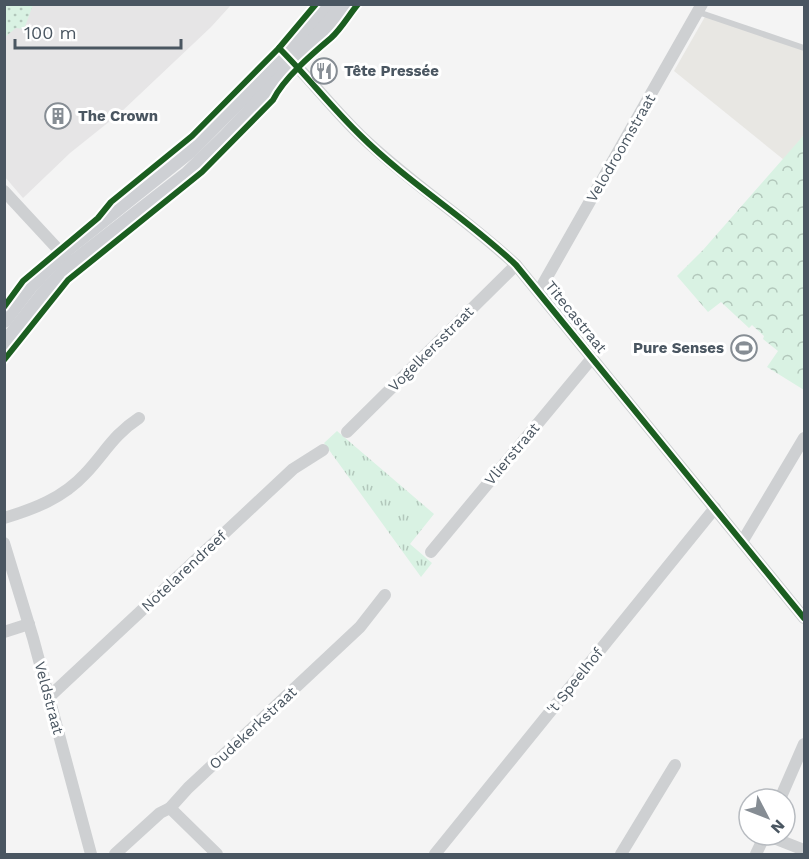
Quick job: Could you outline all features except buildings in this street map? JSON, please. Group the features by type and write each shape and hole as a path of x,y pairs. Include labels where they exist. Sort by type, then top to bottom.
{"main road":[{"path":"290,59 326,4"},
{"path":"4,320 30,286 188,174 226,137 290,59 345,4"},
{"path":"4,345 44,294 66,259"}],"street":[{"name":"Velodroomstraat","path":"539,291 700,8"},
{"name":"Titecastraat","path":"290,59 360,136 470,224 516,265 804,618"},
{"path":"4,191 66,259"},
{"name":"Vogelkersstraat","path":"347,432 516,265"},
{"name":"Vlierstraat","path":"430,552 593,357"},
{"path":"4,518 44,504 72,486 114,438 139,418"},
{"path":"742,542 804,438"},
{"name":"Notelarendreef","path":"49,697 293,469 323,450"},
{"name":"'t Speelhof","path":"435,855 715,508"},
{"name":"Veldstraat","path":"4,543 29,624 91,855"},
{"name":"Oudekerkstraat","path":"115,855 160,813 170,808 188,788 360,627 385,595"},
{"path":"4,632 29,624"},
{"path":"785,787 804,744"},
{"path":"621,855 675,765"},
{"path":"170,808 217,855"}],"lane":[{"path":"700,8 804,48"}],"shaded area":[{"path":"5,5 231,5 211,27 120,113 70,153 23,198 5,177"},
{"path":"706,15 804,48 804,135 784,160 674,71"}],"green space":[{"path":"5,4 33,5 24,29 16,28 5,37"},
{"path":"804,135 804,390 767,367 778,351 763,339 764,336 752,325 749,328 721,302 708,312 677,276 703,250"},
{"path":"337,431 434,514 410,544 432,563 421,577 324,443"}],"cycle path":[{"path":"4,307 23,281 98,218 111,202 192,136 279,48 316,4"},
{"path":"4,360 68,280 202,172 273,100 284,83 299,67 335,34 358,4"},
{"path":"279,48 378,152 516,265 804,618"}],"place":[{"name":"Tête Pressée","path":"324,71"},
{"name":"The Crown","path":"58,116"},
{"name":"Pure Senses","path":"744,348"}]}
